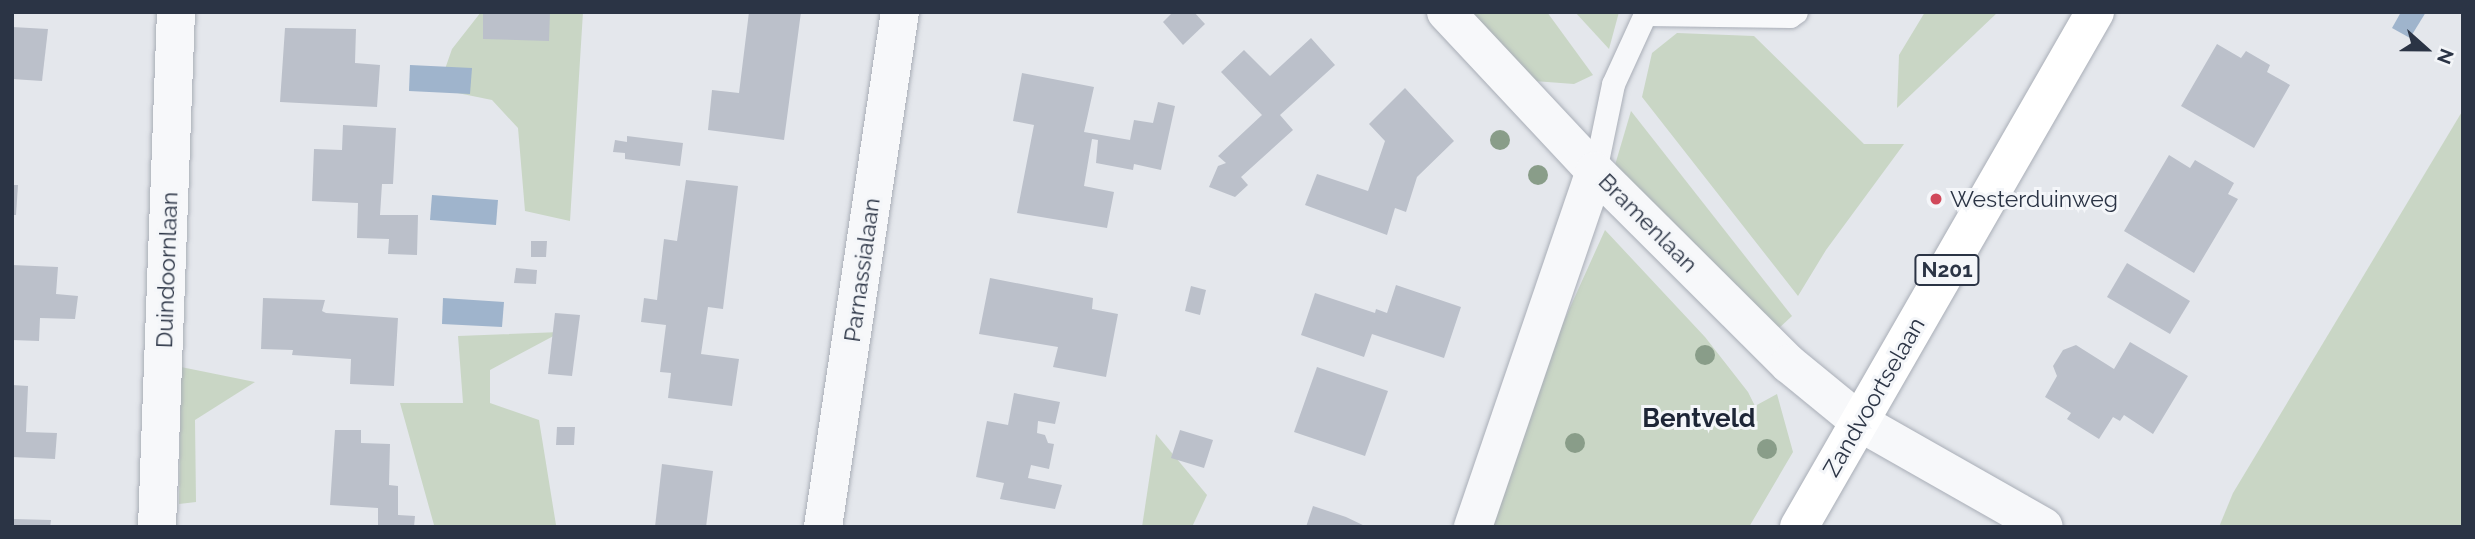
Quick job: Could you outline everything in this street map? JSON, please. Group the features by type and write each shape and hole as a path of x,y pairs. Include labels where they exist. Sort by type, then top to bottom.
{"main road":[{"name":"Zandvoortselaan","path":"1799,527 2095,12"}],"street":[{"name":"Duindoornlaan","path":"157,527 176,12"},
{"name":"Parnassialaan","path":"823,527 900,12"},
{"name":"Bramenlaan","path":"1446,12 1595,171 1789,364 1861,423"},
{"path":"1473,527 1595,171"},
{"path":"1861,423 2044,527"}],"lane":[{"path":"1595,171 1613,84 1646,13 1790,16 1796,12"}],"green space":[{"path":"481,12 583,12 570,221 525,211 518,128 492,100 438,89 452,49"},
{"path":"1471,12 1547,12 1593,75 1574,84 1534,81"},
{"path":"1575,12 1619,12 1609,49"},
{"path":"1925,12 1998,12 1897,108 1899,55"},
{"path":"1677,33 1754,36 1864,144 1904,144 1826,250 1798,296 1642,97 1652,53"},
{"path":"2463,110 2463,527 2219,527 2233,493"},
{"path":"1631,111 1792,316 1777,330 1615,165"},
{"path":"1605,230 1705,337 1748,392 1755,406 1777,394 1793,452 1749,527 1488,527 1554,343"},
{"path":"561,332 490,370 490,403 539,420 556,525 434,525 400,403 463,403 458,336"},
{"path":"181,367 255,382 195,420 196,502 179,504"},
{"path":"1156,434 1207,495 1192,527 1142,527"}],"water":[{"path":"2401,12 2426,12 2410,38 2392,28"},
{"path":"410,65 472,68 470,94 409,91"},
{"path":"432,195 498,200 496,225 430,220"},
{"path":"443,298 504,302 502,327 442,324"}],"building":[{"path":"483,12 550,12 549,41 483,39"},
{"path":"749,12 801,12 784,140 708,130 712,90 739,93"},
{"path":"1173,12 1194,12 1205,24 1183,45 1163,22"},
{"path":"12,27 48,29 42,81 12,79"},
{"path":"285,28 356,29 355,63 380,65 377,107 280,102"},
{"path":"1311,38 1335,65 1280,115 1293,130 1241,177 1248,185 1235,197 1209,187 1218,166 1226,163 1218,156 1262,115 1221,72 1244,50 1270,76"},
{"path":"2217,44 2241,58 2246,51 2270,65 2267,72 2290,85 2254,148 2181,106"},
{"path":"1022,73 1094,87 1084,132 1130,140 1134,120 1153,123 1158,102 1175,106 1161,170 1134,164 1133,170 1096,163 1098,140 1092,139 1084,186 1114,192 1107,228 1017,213 1034,125 1013,121"},
{"path":"1405,88 1454,141 1417,177 1406,212 1395,208 1387,235 1305,205 1317,174 1368,191 1385,141 1369,124"},
{"path":"343,125 396,128 393,184 382,184 380,215 418,215 417,255 388,254 389,239 357,238 358,203 312,201 314,149 342,150"},
{"path":"627,136 683,143 680,166 625,159 625,153 613,152 615,140 627,142"},
{"path":"2169,155 2190,168 2195,160 2234,183 2228,194 2238,199 2194,273 2124,231"},
{"path":"686,180 738,186 723,309 708,307 701,354 739,359 732,406 668,398 671,373 660,372 666,325 641,322 644,298 657,300 664,239 677,241"},
{"path":"12,185 18,185 16,215 12,215"},
{"path":"531,241 547,241 546,257 531,257"},
{"path":"2127,263 2190,301 2170,334 2107,297"},
{"path":"12,265 58,267 56,294 78,296 75,319 40,318 39,341 12,340"},
{"path":"516,268 537,270 536,284 514,283"},
{"path":"990,278 1093,298 1092,309 1118,314 1106,377 1053,367 1058,347 979,334"},
{"path":"1396,285 1461,307 1444,358 1372,334 1364,357 1301,335 1315,293 1375,313 1376,309 1387,313"},
{"path":"1191,286 1206,290 1200,315 1185,311"},
{"path":"263,298 325,300 322,311 326,313 398,318 394,386 350,384 351,359 292,355 293,350 261,349"},
{"path":"555,313 580,315 572,376 548,374"},
{"path":"2130,342 2188,376 2153,434 2124,415 2120,421 2113,417 2099,439 2067,419 2071,413 2045,397 2057,376 2053,366 2063,350 2076,345 2114,369"},
{"path":"1317,367 1388,391 1365,456 1294,432"},
{"path":"12,385 28,386 26,432 57,433 55,459 12,457"},
{"path":"1014,393 1060,402 1055,424 1038,421 1037,433 1045,435 1048,443 1054,444 1049,469 1031,465 1028,478 1062,485 1055,509 1000,499 1004,483 976,477 987,421 1008,425"},
{"path":"557,427 575,427 574,445 556,445"},
{"path":"335,430 361,430 361,443 390,444 389,485 398,486 398,515 415,516 414,527 378,527 378,508 330,505"},
{"path":"1180,430 1213,440 1204,468 1171,458"},
{"path":"662,464 713,471 706,527 655,527"},
{"path":"1313,506 1346,517 1367,527 1306,527"},
{"path":"12,519 51,520 50,527 12,527"}],"place":[{"name":"Westerduinweg","path":"1936,199"}],"district":[{"name":"Bentveld","path":"1699,419"}]}
